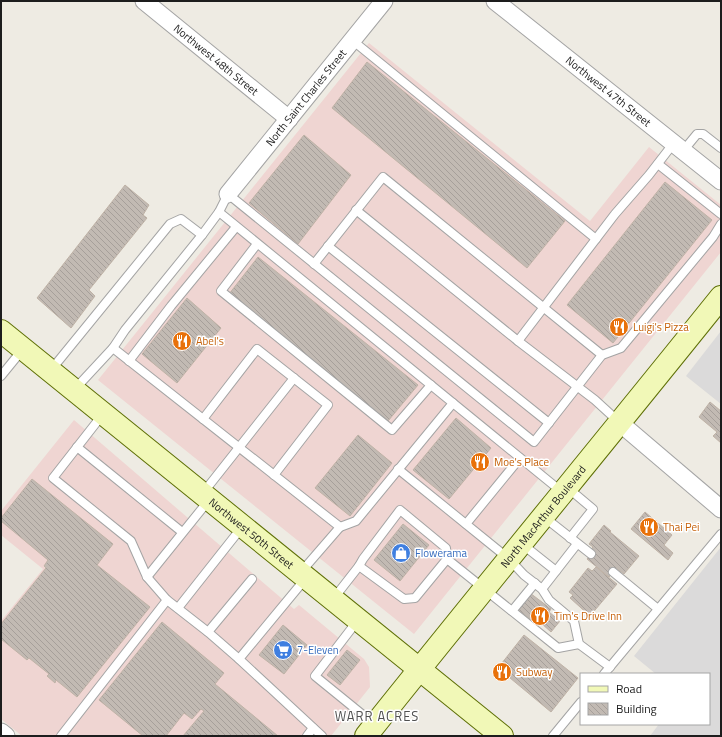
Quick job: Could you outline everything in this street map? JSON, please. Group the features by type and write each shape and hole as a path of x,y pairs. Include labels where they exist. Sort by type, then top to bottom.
{"main road":[{"name":"North MacArthur Boulevard","path":"370,730 721,297"},
{"name":"Northwest 50th Street","path":"1,331 502,736"}],"street":[{"name":"Northwest 48th Street","path":"144,1 289,119"},
{"name":"North Saint Charles Street","path":"228,194 384,1"},
{"name":"Northwest 47th Street","path":"495,1 720,179"},
{"path":"620,423 721,508"},
{"path":"1,732 6,736"}],"lane":[{"path":"352,40 596,239"},
{"path":"518,341 615,214 658,164 678,147 697,134 702,134 721,148"},
{"path":"658,164 721,214"},
{"path":"314,264 383,176 602,356"},
{"path":"74,390 112,348 202,235 219,212 228,194 534,442 602,356 621,348 713,237 721,224"},
{"path":"356,210 518,341 595,400 620,423"},
{"path":"219,212 520,458 593,509 570,538"},
{"path":"51,371 170,224 181,219 202,235"},
{"path":"129,361 176,300 236,227"},
{"path":"257,244 221,291 392,430 431,385"},
{"path":"328,246 549,423"},
{"path":"112,348 340,527"},
{"path":"1,376 23,349"},
{"path":"203,419 257,349 294,378 328,405 274,475"},
{"path":"146,577 182,532 239,447 294,378"},
{"path":"239,659 340,527 356,520 453,403"},
{"path":"104,414 53,478 131,541 146,577 167,600 208,632 239,659 322,736"},
{"path":"78,447 182,532"},
{"path":"466,524 520,458"},
{"path":"398,469 466,524 515,551 556,571"},
{"path":"333,599 400,510 446,548 447,559 415,598 404,599 359,566"},
{"path":"543,516 591,554"},
{"path":"178,608 243,526"},
{"path":"515,551 524,575 542,589 549,600 574,620 579,644 607,671 721,534"},
{"path":"542,589 578,544"},
{"path":"447,559 558,648 579,644"},
{"path":"613,572 658,609"},
{"path":"208,632 252,579"},
{"path":"512,611 535,584"},
{"path":"61,736 167,600"},
{"path":"359,620 315,676 370,730"},
{"path":"553,736 580,703"},
{"path":"307,736 313,728"}],"shaded area":[{"path":"369,43 590,221 649,147 721,205 721,252 414,634 98,380"},
{"path":"721,331 721,404 686,376"},
{"path":"74,420 294,609 299,605 364,659 369,667 370,687 331,736 22,736 1,719 1,621 43,569 1,535 1,511"},
{"path":"721,547 721,736 650,736 658,725 710,725 710,673 655,673 634,656"}],"building":[{"path":"367,62 565,221 527,268 332,108"},
{"path":"304,135 351,175 298,244 249,203"},
{"path":"665,182 712,220 613,343 567,305"},
{"path":"125,185 149,205 143,215 147,218 89,290 95,296 71,328 37,298"},
{"path":"258,257 418,385 388,421 229,294"},
{"name":"Abel's","path":"187,298 221,328 177,383 142,354"},
{"path":"710,402 721,411 721,443 713,436 717,432 699,417"},
{"path":"456,418 491,448 449,499 413,470"},
{"path":"358,435 392,463 350,516 315,488"},
{"path":"32,479 113,544 97,565 150,607 77,697 56,680 55,683 47,676 49,674 29,658 27,660 1,639 1,624 46,568 44,566 48,560 1,521 1,518"},
{"path":"645,512 672,535 664,545 673,553 668,560 631,529"},
{"name":"Flowerama","path":"403,524 429,545 400,581 374,560"},
{"path":"604,525 611,531 610,532 639,556 624,574 616,568 609,577 587,559 594,551 591,549 593,547 589,544"},
{"path":"596,567 617,584 590,616 570,598 573,595 569,592 588,568 592,571"},
{"name":"Tim's Drive Inn","path":"530,593 551,609 549,612 560,621 551,632 541,623 539,626 517,609"},
{"path":"162,622 224,673 215,684 278,736 183,736 204,711 201,709 192,719 184,713 166,736 143,736 99,700"},
{"name":"7-Eleven","path":"283,625 307,645 284,674 259,655"},
{"path":"524,635 578,678 551,712 498,668"},
{"path":"347,650 360,660 340,685 327,675"}],"place":[{"name":"Luigi's Pizza","path":"619,327"},
{"name":"Abel's","path":"182,341"},
{"name":"Moe's Place","path":"480,462"},
{"name":"Thai Pei","path":"649,527"},
{"name":"Flowerama","path":"401,553"},
{"name":"Tim's Drive Inn","path":"540,616"},
{"name":"7-Eleven","path":"283,650"},
{"name":"Subway","path":"502,672"}],"district":[{"name":"WARR ACRES","path":"377,716"}]}
